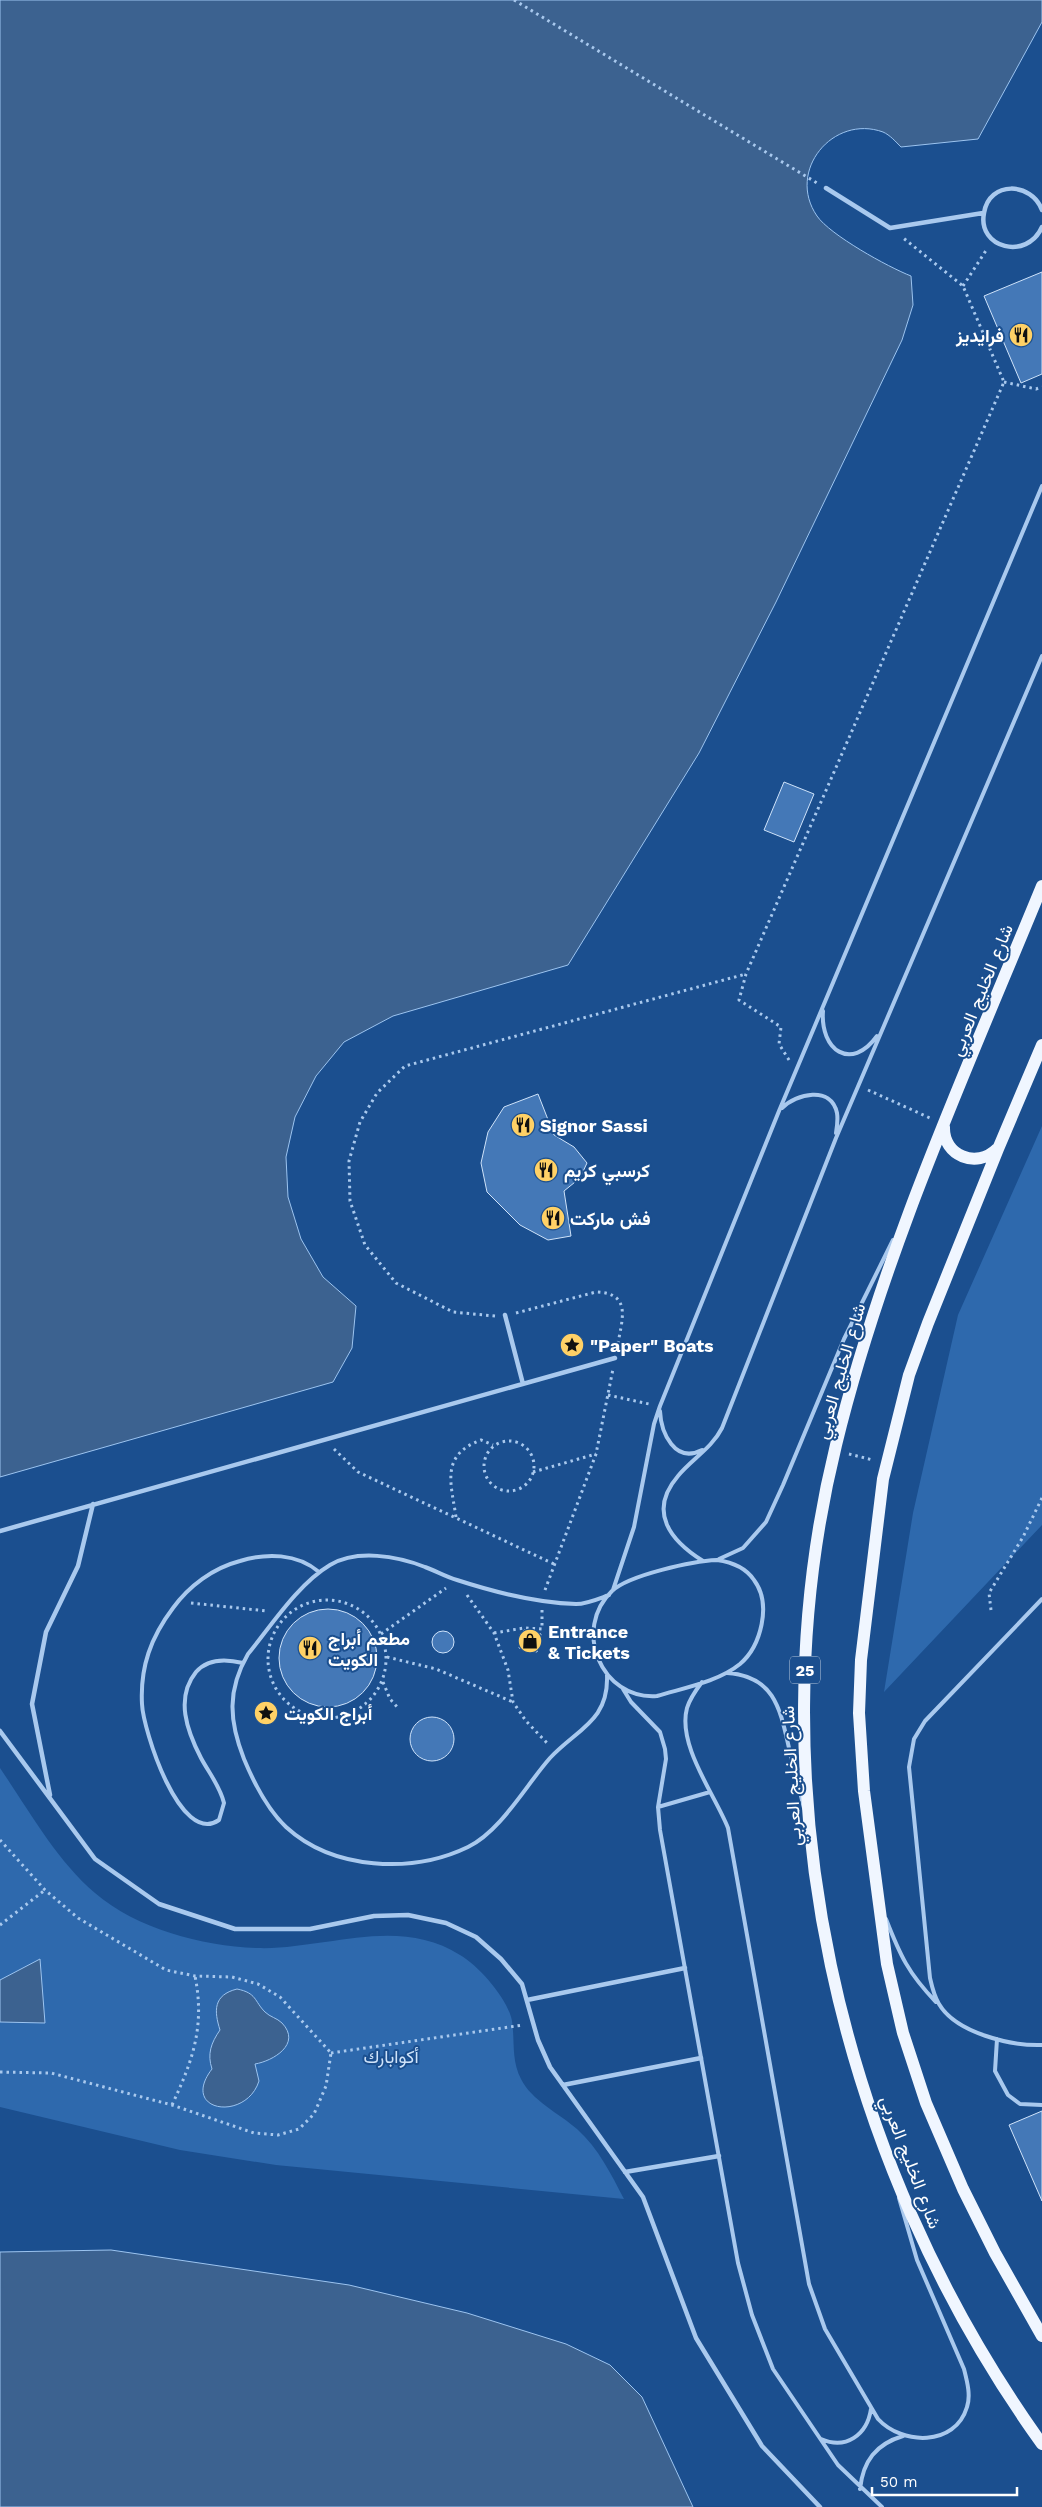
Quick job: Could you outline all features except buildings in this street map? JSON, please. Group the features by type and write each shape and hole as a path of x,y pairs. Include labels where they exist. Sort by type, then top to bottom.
{"main road":[{"name":"شارع الخليج العربي","path":"1042,886 916,1196 864,1343 834,1450 817,1546 806,1656 803,1711 809,1830 817,1884 839,2000 855,2060 893,2174 912,2218 963,2318 1002,2385 1042,2444"},
{"name":"شارع الخليج العربي","path":"1042,1045 998,1148 909,1375 887,1463 860,1660 859,1713 864,1791 894,1998 926,2103 975,2213 1042,2336"},
{"path":"945,1125 944,1132 949,1145 965,1158 979,1159 998,1148"}],"street":[{"path":"826,188 890,228 983,213"},
{"path":"1042,210 1040,200 1028,191 1014,188 1000,190 989,200 983,213 985,228 993,240 1006,247 1020,248 1033,241 1042,227"},
{"path":"505,1315 523,1384"},
{"path":"0,1531 615,1358"},
{"path":"51,1798 32,1704 46,1632 78,1566 93,1504"},
{"path":"0,1731 95,1859 159,1904 235,1929 310,1929 383,1916 408,1915 446,1923 476,1937 500,1959 522,1984 533,2023 550,2067 643,2197 696,2338 762,2446 820,2507"},
{"path":"527,2000 685,1968"},
{"path":"563,2085 701,2058"},
{"path":"625,2172 719,2156"}],"lane":[{"path":"882,2507 860,2489 818,2438 773,2369 758,2333 738,2263 660,1830 658,1807 666,1759 665,1749 660,1732 631,1702 623,1689 607,1675 596,1654 593,1635 597,1615 613,1590 634,1527 654,1424 660,1406 778,1111 1042,486"},
{"path":"1037,498 1042,493"},
{"path":"703,1561 684,1549 667,1527 664,1512 668,1492 677,1477 711,1444 722,1428 836,1138 1042,656"},
{"path":"823,1006 823,1025 826,1038 832,1047 840,1053 850,1055 860,1053 870,1045 882,1030"},
{"path":"778,1111 796,1097 808,1094 820,1096 830,1102 837,1112 836,1138"},
{"path":"613,1590 636,1578 703,1561 726,1558 743,1548 766,1522 784,1485 844,1339 916,1196"},
{"path":"660,1406 663,1433 674,1446 683,1452 693,1453 711,1444"},
{"path":"607,1675 607,1692 598,1715 586,1728 556,1752 493,1828 469,1846 438,1857 401,1863 377,1864 340,1857 312,1844 286,1828 267,1804 251,1775 241,1752 233,1717 233,1689 243,1663 282,1612 319,1572 343,1560 369,1556 409,1562 457,1580 542,1601 577,1604 609,1595"},
{"path":"243,1663 225,1660 209,1662 195,1673 184,1695 185,1714 193,1738 224,1803 219,1820 212,1824 201,1822 185,1811 165,1779 151,1749 142,1704 146,1656 158,1630 178,1601 207,1576 230,1564 252,1557 294,1559 311,1566 319,1572"},
{"path":"623,1689 638,1695 657,1696 727,1673 745,1660 756,1643 761,1624 762,1601 755,1581 749,1574 738,1566 717,1560"},
{"path":"939,2005 930,1978 910,1782 911,1748 925,1721 1042,1599"},
{"path":"727,1673 755,1679 777,1702 809,1830"},
{"path":"702,1682 692,1696 685,1722 692,1750 725,1822 730,1839 809,2284 825,2329 871,2409 883,2425 903,2436"},
{"path":"658,1807 710,1792"},
{"path":"878,1898 902,1958 913,1977 949,2016 996,2039 1018,2044 1042,2045"},
{"path":"996,2039 994,2071 1008,2094 1020,2104 1042,2105"},
{"path":"860,2489 864,2468 875,2450 893,2439 903,2436 924,2438 950,2429 966,2411 969,2395 964,2369 910,2242 893,2174"},
{"path":"818,2438 838,2444 848,2442 865,2429 871,2409"}],"path":[{"path":"514,0 826,188"},
{"path":"796,1071 779,1044 781,1027 739,1000 746,974 1004,382 963,286 890,228"},
{"path":"963,286 993,240"},
{"path":"1004,382 1036,390 1042,387"},
{"path":"494,1633 524,1628 542,1628 542,1601 596,1454 615,1358 622,1306 618,1297 610,1293 596,1292 505,1315 490,1316 453,1312 396,1282 365,1245 350,1201 349,1161 360,1122 377,1093 405,1066 746,974"},
{"path":"858,1086 945,1125"},
{"path":"608,1395 660,1406"},
{"path":"323,1440 358,1472 554,1564"},
{"path":"457,1518 450,1471 457,1454 467,1445 481,1440 494,1445"},
{"path":"505,1441 517,1442 527,1449 533,1460 533,1472 526,1484 514,1490 501,1490 489,1482 484,1470 485,1456 494,1445 505,1441"},
{"path":"834,1450 887,1463"},
{"path":"533,1472 596,1454"},
{"path":"992,1610 989,1594 1024,1537 1042,1498"},
{"path":"381,1634 457,1580 494,1633 508,1670 513,1702 526,1721 556,1752"},
{"path":"323,1600 340,1601 357,1608 371,1619 381,1634 387,1657 382,1682 373,1697 360,1709 343,1716 325,1718 308,1715 292,1706 279,1694 271,1678 268,1660 270,1642 278,1626 290,1613 305,1604 323,1600"},
{"path":"178,1601 290,1613"},
{"path":"387,1657 436,1669 513,1702"},
{"path":"382,1682 390,1699 399,1710"},
{"path":"0,1840 45,1890 78,1918 166,1970 195,1976 232,1977 258,1984 280,1997 331,2053"},
{"path":"0,1925 45,1890"},
{"path":"172,2105 186,2076 197,2038 200,2003 195,1976"},
{"path":"331,2053 533,2023"},
{"path":"0,2072 51,2072 172,2105 254,2133 278,2135 298,2129 314,2114 326,2086 331,2053"}],"green space":[{"path":"1042,1126 1042,1525 884,1692 913,1513 958,1315"},
{"name":"أكوابارك","path":"0,1768 44,1834 81,1880 112,1906 150,1926 214,1944 257,1948 274,1948 360,1937 411,1937 444,1946 468,1960 492,1984 505,2003 512,2021 516,2065 526,2087 539,2100 577,2129 592,2145 604,2162 624,2199 276,2165 180,2150 0,2107"}],"shaded area":[{"path":"0,0 1042,0 1042,22 978,139 901,147 883,132 865,129 847,131 832,139 820,150 811,165 807,181 809,199 817,216 846,241 888,266 911,276 913,305 902,340 776,602 699,753 568,965 393,1016 344,1042 316,1076 295,1117 286,1157 288,1197 301,1239 323,1277 356,1306 352,1348 333,1382 0,1477"},
{"path":"40,1959 45,2023 0,2022 0,1980"},
{"path":"237,1989 252,1995 265,2012 282,2023 289,2038 283,2050 277,2055 255,2064 259,2081 252,2094 242,2102 230,2107 218,2106 209,2103 204,2095 204,2084 212,2069 211,2049 214,2039 220,2030 216,2010 219,2000 223,1995"},
{"path":"111,2250 349,2285 467,2313 566,2344 610,2365 642,2397 693,2507 0,2507 0,2252"}],"place":[{"name":"فرايديز","path":"1021,335"},
{"name":"Signor Sassi","path":"523,1125"},
{"name":"كرسبي كريم","path":"546,1170"},
{"name":"فش ماركت","path":"553,1218"},
{"name":"\"Paper\" Boats","path":"572,1345"},
{"name":"Entrance & Tickets","path":"530,1641"},
{"name":"مطعم أبراج الكويت","path":"310,1648"},
{"name":"أبراج الكويت","path":"266,1713"}]}
